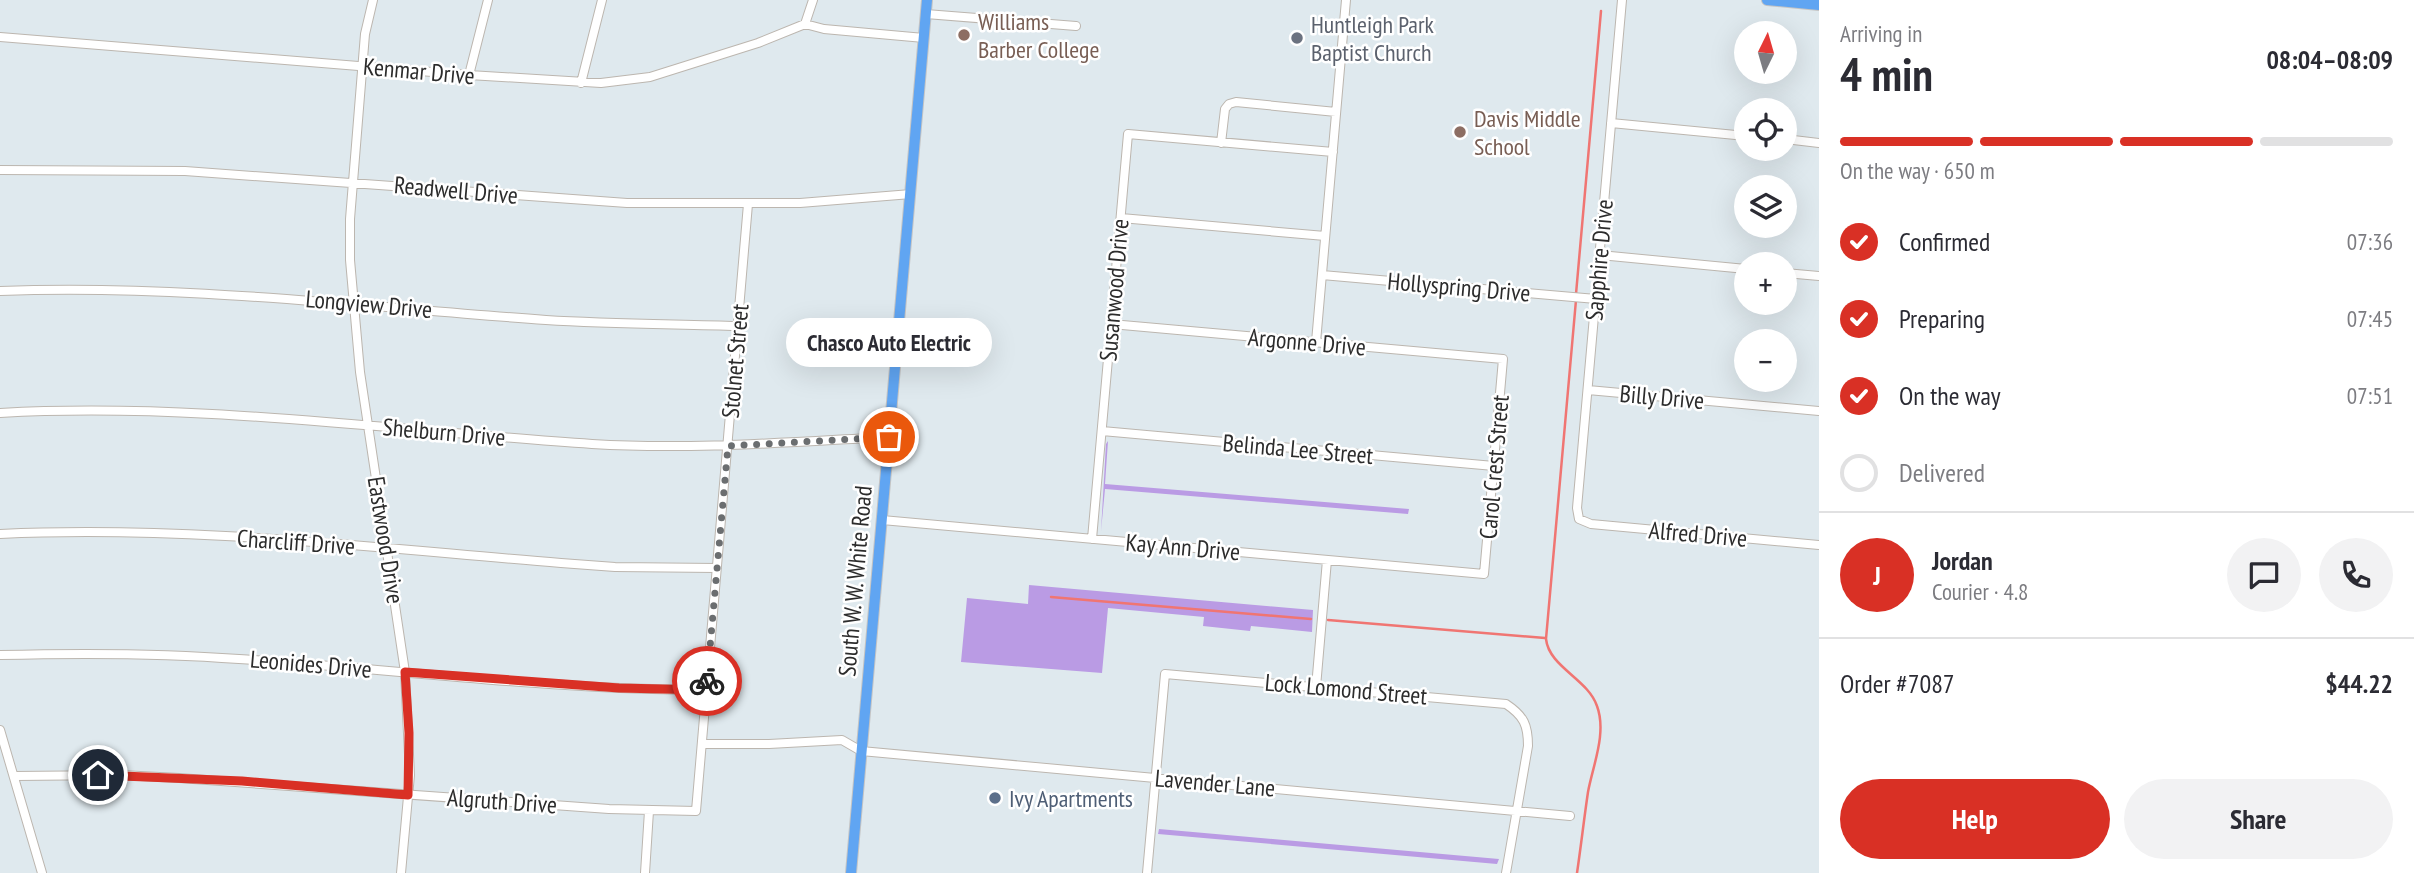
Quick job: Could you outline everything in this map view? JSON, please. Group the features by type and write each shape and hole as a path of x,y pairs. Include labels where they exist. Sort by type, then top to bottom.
{"main road":[{"name":"South W. W. White Road","path":"851,873 927,0"},
{"path":"1767,0 1819,5"}],"street":[{"name":"Eastwood Drive","path":"373,0 367,23 349,238 352,302 405,672 409,733 408,795 401,873"},
{"path":"469,75 488,0"},
{"path":"581,83 602,0"},
{"path":"813,0 805,24 824,29 923,38"},
{"path":"1316,342 1346,0"},
{"name":"Sapphire Drive","path":"1579,520 1577,508 1622,0"},
{"path":"926,14 1076,26"},
{"name":"Kenmar Drive","path":"0,37 581,83 619,82 650,77 758,43 805,24"},
{"path":"1221,143 1225,109 1236,102 1336,112"},
{"path":"1611,123 1734,135"},
{"name":"Susanwood Drive","path":"1092,539 1128,134 1333,152"},
{"path":"1797,140 1819,143"},
{"name":"Readwell Drive","path":"0,170 185,170 627,203 748,204 840,201 911,194"},
{"name":"Stolnet Street","path":"696,811 748,204"},
{"path":"1121,218 1325,236"},
{"path":"1600,255 1734,268"},
{"path":"1797,274 1819,276"},
{"name":"Hollyspring Drive","path":"1322,275 1596,299"},
{"name":"Longview Drive","path":"0,291 170,291 352,302 546,320 738,326"},
{"name":"Argonne Drive","path":"1111,324 1503,359"},
{"name":"Carol Crest Street","path":"1484,574 1503,359"},
{"name":"Billy Drive","path":"1588,390 1819,411"},
{"name":"Shelburn Drive","path":"0,413 188,413 594,444 728,446 889,437"},
{"name":"Belinda Lee Street","path":"1102,431 1494,466"},
{"name":"Kay Ann Drive","path":"882,520 1484,574"},
{"name":"Alfred Drive","path":"1579,520 1591,524 1819,545"},
{"name":"Charcliff Drive","path":"0,534 121,532 216,536 615,567 717,568"},
{"path":"1316,687 1328,560"},
{"name":"Leonides Drive","path":"0,656 61,653 158,655 619,688 706,690"},
{"name":"Lock Lomond Street","path":"1155,778 1165,674 1498,702 1506,704 1527,724 1528,746 1516,811"},
{"path":"0,730 42,873"},
{"path":"702,744 842,740 861,751"},
{"name":"Lavender Lane","path":"861,751 1570,816"},
{"name":"Algruth Drive","path":"15,776 121,775 649,811 696,811"},
{"path":"1147,873 1155,778"},
{"path":"645,873 649,811"},
{"path":"1506,873 1516,811"}],"shaded area":[{"path":"1108,441 1105,484 1409,509 1408,514 1105,489 1101,531"},
{"path":"1029,585 1313,610 1312,632 1251,626 1250,631 1203,626 1204,617 1108,608 1102,673 961,662 967,598 1028,604"},
{"path":"1159,829 1499,859 1497,864 1158,834"}],"waterway":[{"path":"1576,294 1601,11"},
{"path":"1576,300 1546,639 1554,657 1586,688 1600,716 1600,738 1588,792 1577,873"},
{"path":"1051,597 1311,619"},
{"path":"1328,620 1545,638"}],"way so far":[{"path":"707,681 728,446 889,437"}],"place":[{"name":"Williams Barber College","path":"964,35"},
{"name":"Huntleigh Park Baptist Church","path":"1297,38"},
{"name":"Davis Middle School","path":"1460,132"},
{"name":"Chasco Auto Electric","path":"889,437"},
{"name":"Ivy Apartments","path":"995,798"}],"route":[{"path":"98,775 242,781 408,795 409,733 405,672 666,690 706,690 707,681"}]}
